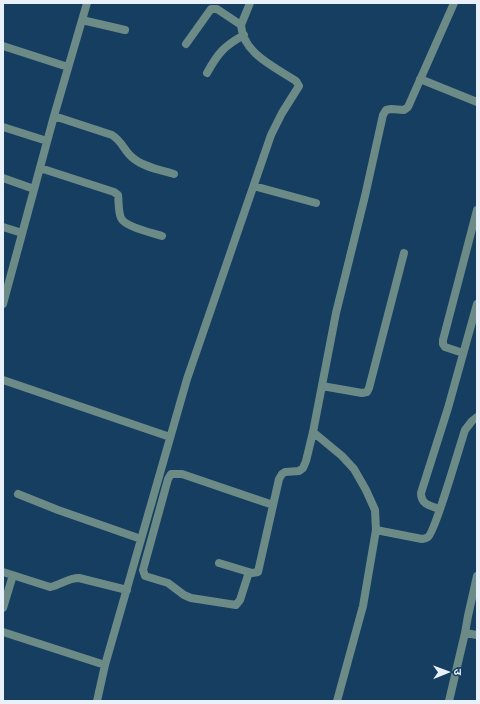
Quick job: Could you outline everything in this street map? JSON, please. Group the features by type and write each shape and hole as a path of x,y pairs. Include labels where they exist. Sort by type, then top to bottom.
{"street":[{"path":"3,304 47,141 87,3"},
{"path":"241,25 250,3"},
{"path":"219,563 256,574 259,570 279,479 285,472 303,468 306,461 336,313 383,115 386,110 404,110 408,107 454,3"},
{"path":"97,701 105,665 187,379 275,126 299,86 296,82 252,52 241,25 217,9 210,9 186,44"},
{"path":"82,20 125,30"},
{"path":"207,73 222,49 244,34"},
{"path":"3,46 68,67"},
{"path":"420,79 477,102"},
{"path":"54,116 112,135 119,140 133,158 141,163 174,174"},
{"path":"3,127 47,141"},
{"path":"40,168 114,192 118,195 121,218 125,222 162,236"},
{"path":"3,178 34,188"},
{"path":"254,186 316,203"},
{"path":"464,353 445,347 442,344 477,210"},
{"path":"3,227 22,233"},
{"path":"322,386 362,393 367,392 404,253"},
{"path":"440,509 422,501 421,493 448,408 477,304"},
{"path":"3,380 170,437"},
{"path":"376,530 422,539 428,538 440,509 465,430 477,417"},
{"path":"313,432 342,456 354,469 375,510 376,530 363,606 337,701"},
{"path":"249,572 240,600 236,605 191,598 184,595 168,583 145,576 143,570 168,480 171,474 182,474 274,505"},
{"path":"18,494 141,540"},
{"path":"150,509 159,512"},
{"path":"3,572 50,587 72,578 79,578 127,590"},
{"path":"3,608 13,575"},
{"path":"449,701 466,633 468,616 477,576"},
{"path":"3,632 105,665"},
{"path":"466,633 477,635"}]}
